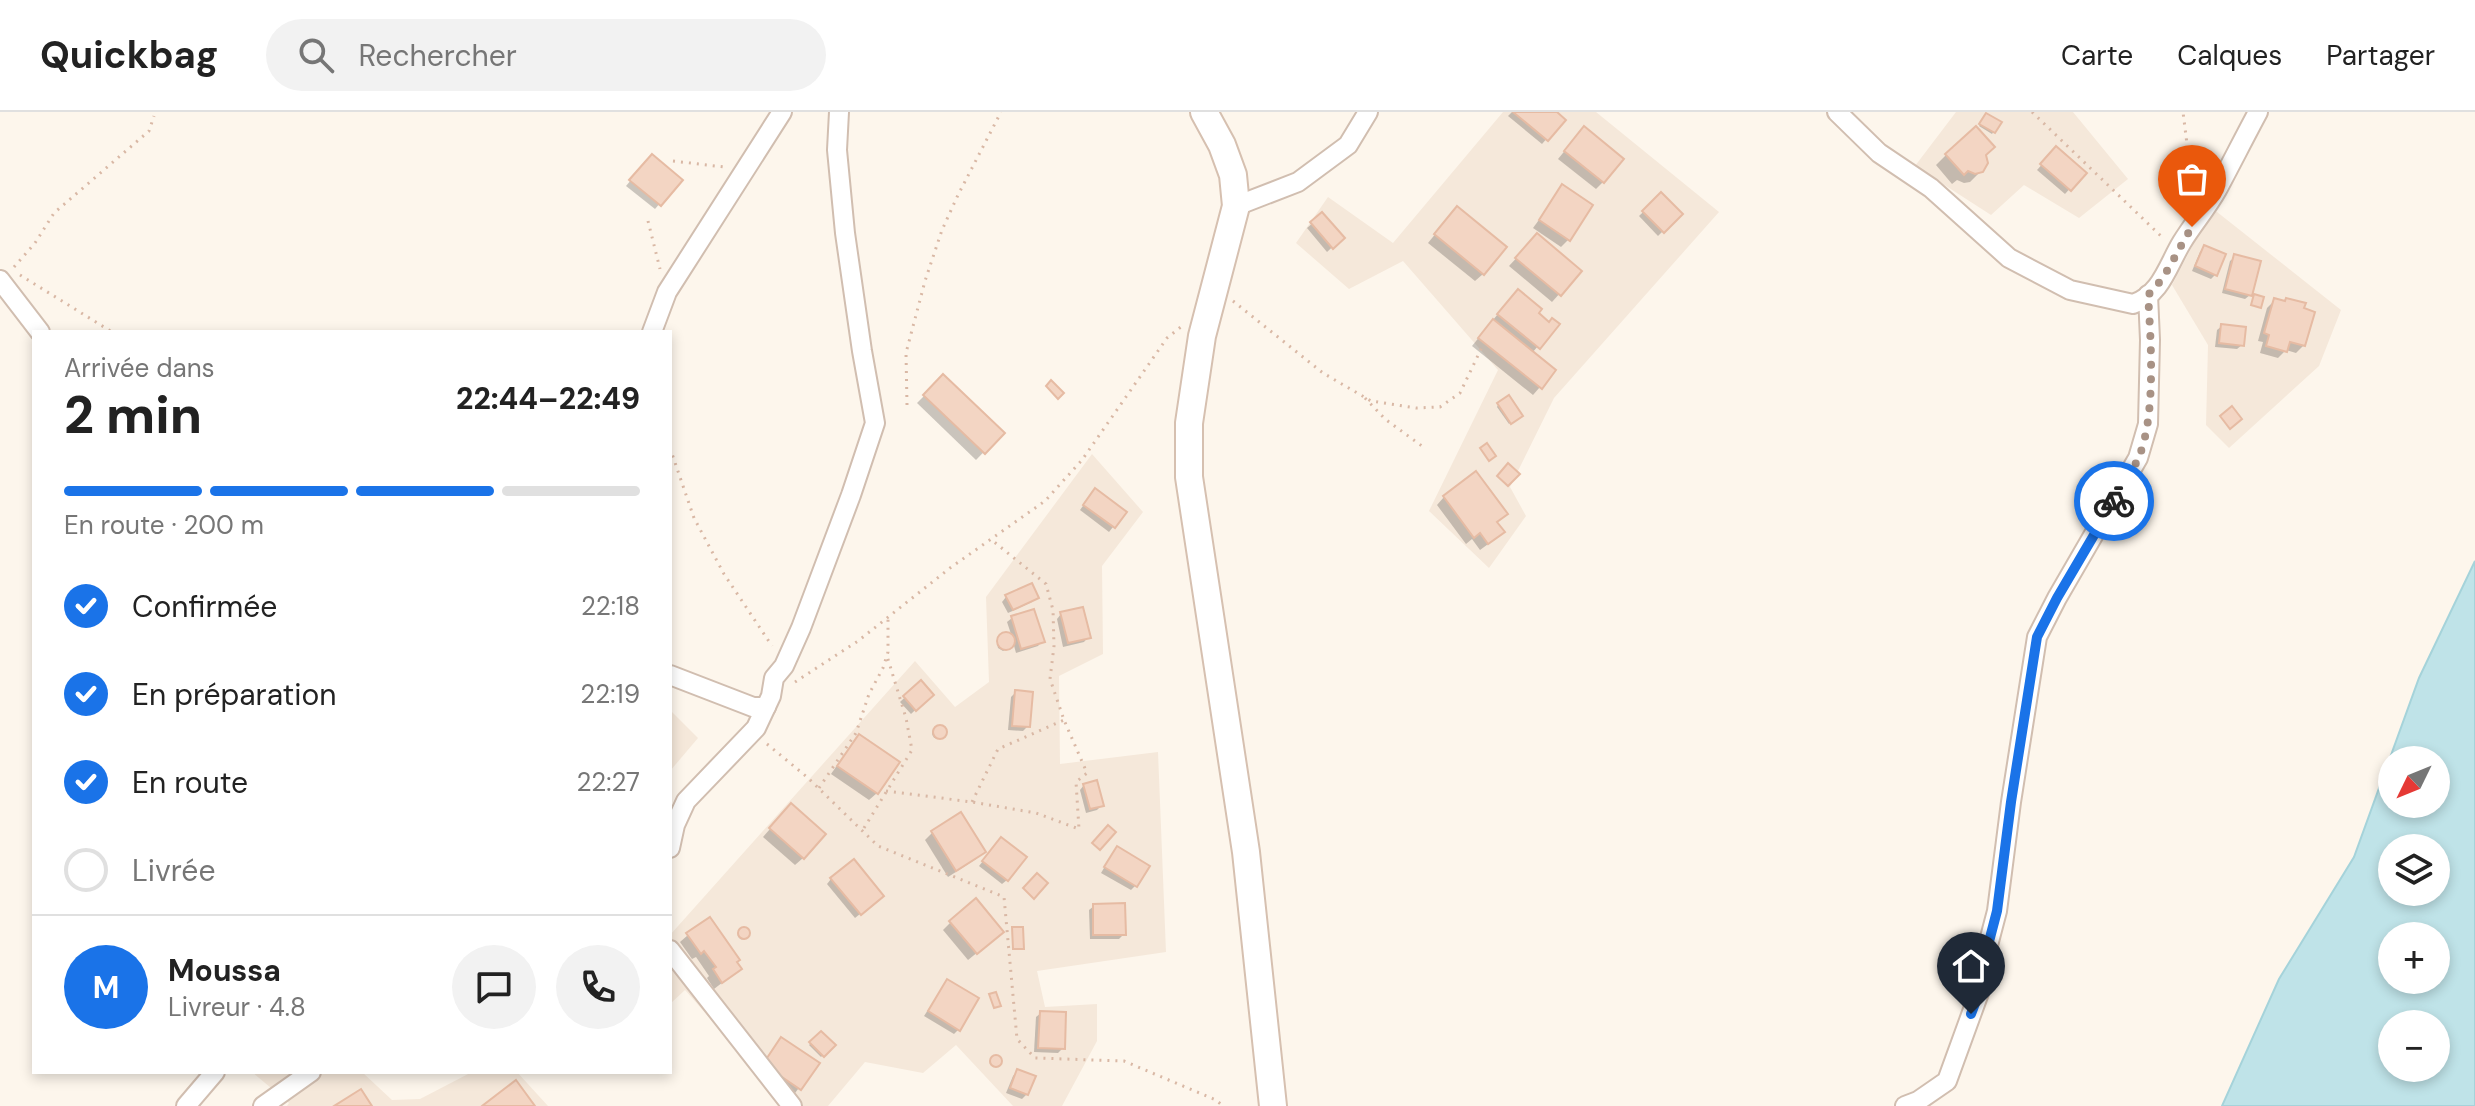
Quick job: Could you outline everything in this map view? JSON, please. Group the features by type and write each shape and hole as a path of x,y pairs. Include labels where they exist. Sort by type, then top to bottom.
{"street":[{"path":"653,330 667,292 782,112"},
{"path":"672,839 686,801 756,728 774,678 784,666 851,495 875,423 845,233 837,150 839,112"},
{"path":"1204,112 1222,145 1233,175 1236,206 1202,336 1189,423 1189,477 1246,852 1273,1106"},
{"path":"1236,206 1298,182 1348,145 1368,112"},
{"path":"1837,112 1879,153 1931,188 2009,258 2070,290 2133,304 2142,301 2164,277 2216,192 2258,112"},
{"path":"0,280 38,330"},
{"path":"1905,1106 1947,1081 1979,993 1997,911 2037,637 2138,458 2148,424 2148,295"},
{"path":"672,676 753,707 768,701"},
{"path":"672,953 792,1106"},
{"path":"186,1106 213,1074"},
{"path":"263,1106 308,1074"}],"path":[{"path":"907,405 906,353 925,281 952,206 1001,112"},
{"path":"2032,112 2177,252"},
{"path":"2180,214 2187,144 2183,112"},
{"path":"109,330 11,269 35,243 54,213 149,131 154,116"},
{"path":"673,161 728,167 751,160"},
{"path":"648,221 667,292"},
{"path":"768,701 858,641 950,568 1045,501 1082,460 1167,338 1213,295 1323,373 1371,401 1416,408 1440,407 1460,393 1483,345"},
{"path":"1363,396 1385,419 1426,449"},
{"path":"672,454 694,518 724,574 784,666"},
{"path":"886,791 1036,813 1079,829 1076,782 1087,773 1050,679 1054,646 1053,610 1046,584 992,539"},
{"path":"819,788 856,733 869,694 883,668 887,656 888,616"},
{"path":"863,829 912,750 906,718 887,656"},
{"path":"972,802 998,749 1064,720"},
{"path":"756,728 768,745 819,788 878,846 1004,897 1017,1039 1035,1058 1124,1061 1216,1100 1223,1106"}],"shaded area":[{"path":"1503,112 1596,112 1719,212 1554,398 1510,487 1526,516 1489,568 1429,511 1498,370 1403,261 1349,289 1296,243 1328,197 1393,243"},
{"path":"1956,112 2073,112 2128,179 2079,218 2024,185 1991,215 1915,166"},
{"path":"2212,208 2341,310 2319,366 2229,448 2206,425 2208,345 2172,285"},
{"path":"1092,454 1143,512 1102,566 1103,654 1059,676 1060,764 1158,752 1166,952 1037,971 1045,1007 1097,1004 1097,1041 1062,1106 1013,1106 956,1045 923,1073 865,1062 828,1106 787,1106 685,990 672,1002 672,933 915,661 955,707 989,682 986,597"},
{"path":"672,712 698,738 672,769"},
{"path":"254,1074 364,1074 392,1100 420,1099 468,1074 519,1074 548,1106 287,1106 289,1103"}],"water":[{"path":"2475,561 2475,1106 2222,1106 2279,979 2354,857 2378,791 2378,818 2450,818 2450,746 2394,746 2419,678"}],"building":[{"path":"1513,112 1557,112 1566,120 1548,141"},
{"path":"1986,113 2002,122 1995,133 1979,124"},
{"path":"1584,126 1624,159 1604,183 1564,151"},
{"path":"1976,126 1995,147 1986,155 1988,163 1983,172 1975,174 1968,171 1964,175 1945,154"},
{"path":"2056,146 2087,173 2071,191 2040,164"},
{"path":"652,154 683,180 661,206 629,180"},
{"path":"1562,184 1593,205 1570,241 1539,220"},
{"path":"1661,192 1683,214 1664,233 1642,211"},
{"path":"1457,206 1507,247 1484,275 1434,234"},
{"path":"1322,212 1345,238 1333,249 1310,222"},
{"path":"1537,233 1582,271 1561,296 1515,258"},
{"path":"2204,245 2226,254 2217,276 2195,266"},
{"path":"2234,254 2261,261 2252,296 2225,289"},
{"path":"1518,289 1542,309 1539,313 1549,322 1552,318 1560,324 1540,349 1497,314"},
{"path":"2254,294 2264,297 2261,308 2251,305"},
{"path":"2274,298 2306,303 2304,308 2315,312 2305,346 2290,342 2287,352 2266,346 2269,335 2264,333"},
{"path":"1493,319 1556,370 1542,389 1478,338"},
{"path":"2221,324 2246,327 2244,346 2219,343"},
{"path":"943,374 1005,433 985,454 923,395"},
{"path":"1051,380 1064,393 1058,399 1046,386"},
{"path":"1509,395 1523,416 1511,424 1497,403"},
{"path":"2232,406 2242,419 2230,429 2220,416"},
{"path":"1487,443 1496,456 1489,461 1480,448"},
{"path":"1508,463 1520,474 1508,486 1497,476"},
{"path":"1476,471 1508,514 1497,522 1505,532 1488,544 1480,533 1474,538 1443,496"},
{"path":"1095,488 1127,512 1115,528 1083,505"},
{"path":"1032,583 1039,598 1013,610 1005,595"},
{"path":"1083,607 1091,638 1068,643 1060,612"},
{"path":"1034,609 1045,642 1021,649 1011,616"},
{"path":"1006,632 1015,641 1006,650 997,641"},
{"path":"921,680 934,695 916,711 903,696"},
{"path":"1015,690 1033,692 1030,727 1012,726"},
{"path":"940,725 947,732 940,739 933,732"},
{"path":"859,734 900,762 878,794 837,766"},
{"path":"1097,780 1104,806 1090,809 1083,784"},
{"path":"791,803 826,834 804,859 769,828"},
{"path":"961,812 986,852 956,871 931,831"},
{"path":"1108,825 1116,832 1100,850 1092,843"},
{"path":"1001,837 1027,857 1008,881 982,861"},
{"path":"1117,846 1150,866 1137,887 1104,867"},
{"path":"854,859 884,896 861,915 830,878"},
{"path":"1037,873 1048,883 1034,899 1023,888"},
{"path":"976,898 1004,932 977,954 949,921"},
{"path":"1125,903 1126,935 1093,935 1093,904"},
{"path":"710,917 740,960 737,962 742,969 722,983 713,969 716,967 704,951 701,954 686,933"},
{"path":"744,927 750,933 744,939 738,933"},
{"path":"1012,927 1023,927 1024,949 1013,949"},
{"path":"947,979 979,998 960,1031 928,1011"},
{"path":"996,992 1001,1006 994,1008 989,994"},
{"path":"1040,1011 1066,1012 1065,1049 1038,1048"},
{"path":"821,1031 836,1045 824,1057 809,1042"},
{"path":"781,1037 820,1063 801,1090 763,1064"},
{"path":"996,1055 1002,1061 996,1067 990,1061"},
{"path":"1017,1069 1036,1076 1028,1095 1010,1088"},
{"path":"516,1080 535,1106 482,1106"},
{"path":"361,1089 372,1106 334,1106"}],"way so far":[{"path":"2114,501 2138,458 2148,424 2148,295 2170,268 2192,227"}],"route":[{"path":"1971,1014 1979,993 1997,911 2037,637 2114,501"}]}
